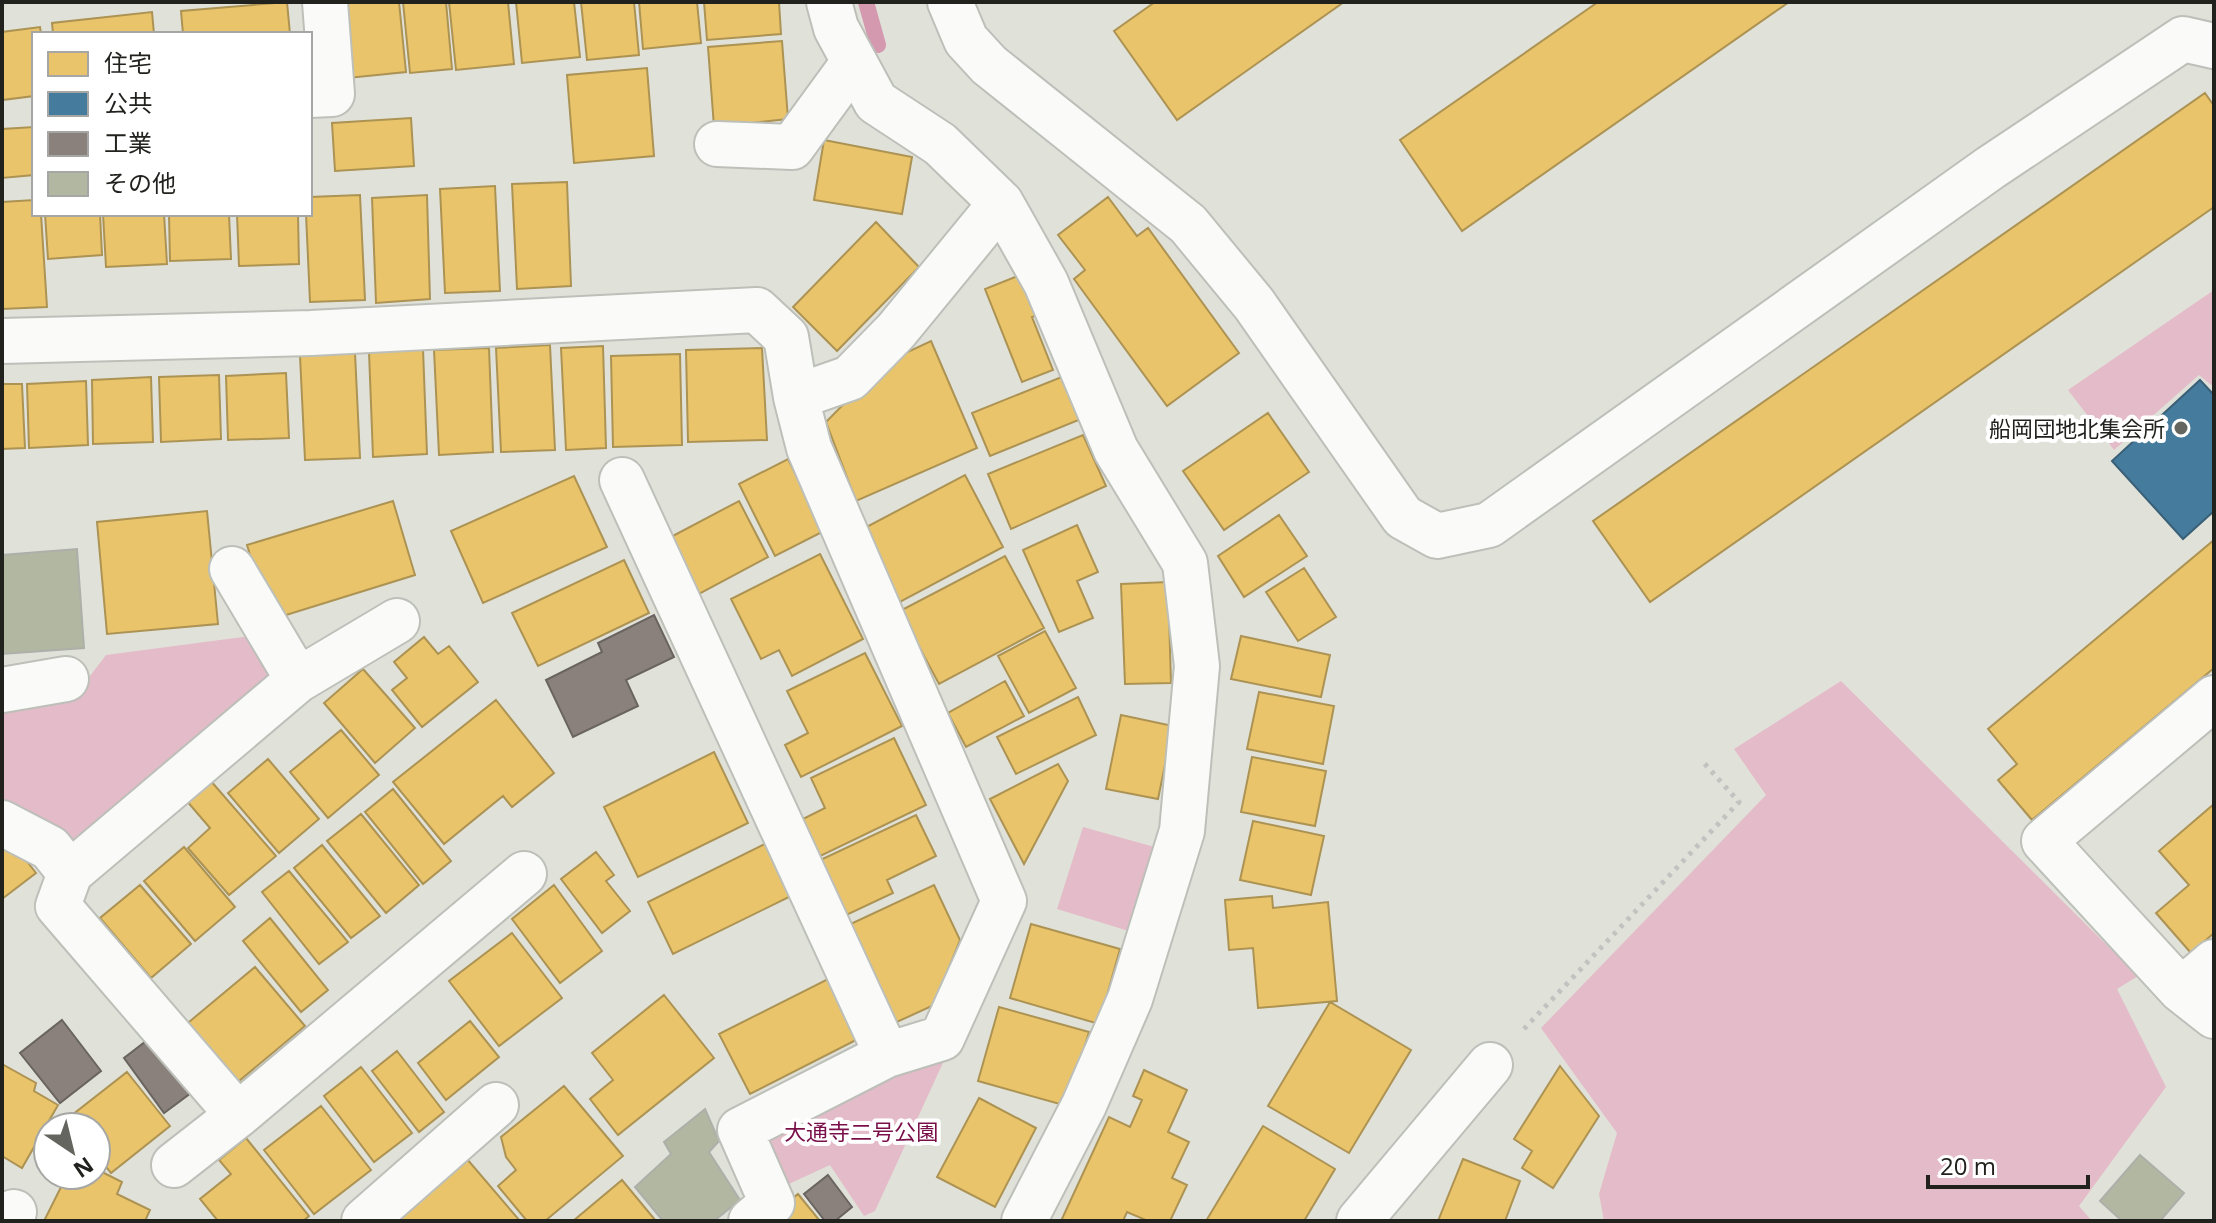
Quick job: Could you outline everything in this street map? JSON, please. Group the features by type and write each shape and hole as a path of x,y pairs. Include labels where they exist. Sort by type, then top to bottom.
{"street":[{"path":"312,95 332,94 325,2"},
{"path":"829,2 836,28 876,102 940,144 1001,203 1046,283 1116,450 1185,563 1197,666 1182,831 1130,999 1084,1105 1024,1221"},
{"path":"950,2 966,40 989,65 1188,224 1254,304 1403,517 1437,536 1489,525 1990,168 2183,39 2214,46"},
{"path":"717,144 792,147 854,62"},
{"path":"796,397 850,378 896,331 1001,203"},
{"path":"2,341 311,333 757,310 786,337 809,448 1004,901 942,1038 887,1055 740,1130 772,1203 751,1221"},
{"path":"622,480 887,1055"},
{"path":"232,569 298,680"},
{"path":"238,1115 58,906 70,873 298,680 397,621"},
{"path":"2,690 66,679"},
{"path":"2214,698 2044,841 2198,1003 2214,962"},
{"path":"2,823 50,848 70,873"},
{"path":"174,1165 238,1115 524,874"},
{"path":"1359,1221 1490,1065"},
{"path":"364,1221 496,1105"}],"path":[{"path":"1490,1065 1739,802 1704,763"}],"green space":[{"path":"2214,290 2214,382 2211,385 2199,375 2114,450 2068,390"},
{"path":"257,635 285,676 71,858 2,815 2,711 74,697 106,655"},
{"path":"1841,681 2138,976 2117,989 2166,1087 2079,1206 2092,1221 1604,1221 1599,1194 1617,1133 1541,1028 1766,795 1734,749"},
{"path":"1083,827 1158,848 1132,932 1057,909"},
{"name":"大通寺二号公園","path":"947,1054 875,1211 864,1216 830,1165 778,1189 756,1136 885,1067"}],"building: 住宅":[{"path":"287,2 290,32 183,32 181,11"},
{"path":"340,2 399,2 406,72 348,78"},
{"path":"403,2 446,2 452,69 410,73"},
{"path":"449,2 508,2 514,64 456,70"},
{"path":"516,2 574,2 580,57 522,63"},
{"path":"581,2 634,2 639,55 587,60"},
{"path":"639,2 697,2 701,43 643,49"},
{"path":"704,2 779,2 781,34 707,40"},
{"path":"1155,2 1344,2 1177,120 1114,31"},
{"path":"1598,2 1789,2 1462,231 1400,140"},
{"path":"152,12 154,32 53,32 52,23"},
{"path":"40,27 41,32 32,32 32,96 2,100 2,32"},
{"path":"782,41 788,119 714,127 708,47"},
{"path":"647,68 654,156 574,163 567,75"},
{"path":"2205,93 2214,106 2214,207 1650,602 1593,521"},
{"path":"411,118 414,166 335,171 332,123"},
{"path":"32,127 32,175 2,178 2,129"},
{"path":"824,140 912,157 902,214 814,200"},
{"path":"567,182 571,286 517,289 512,184"},
{"path":"495,186 500,291 445,293 440,189"},
{"path":"360,195 365,300 310,302 306,216 312,216 312,197"},
{"path":"427,195 430,299 376,303 372,198"},
{"path":"1108,197 1137,236 1148,228 1239,353 1167,406 1074,279 1085,270 1058,235"},
{"path":"32,200 32,216 41,216 47,307 2,309 2,202"},
{"path":"45,216 100,216 102,255 48,259"},
{"path":"103,216 164,216 167,264 106,267"},
{"path":"169,216 229,216 231,259 170,261"},
{"path":"237,216 298,216 299,264 239,266"},
{"path":"876,222 919,267 837,351 793,307"},
{"path":"1025,273 1041,314 1032,317 1053,370 1022,382 985,289"},
{"path":"931,341 977,448 856,501 826,422 884,363"},
{"path":"550,345 555,450 501,452 496,348"},
{"path":"603,346 606,448 566,450 561,348"},
{"path":"489,348 493,452 439,455 434,350"},
{"path":"762,348 767,440 688,442 686,350"},
{"path":"423,349 427,454 373,457 369,352"},
{"path":"355,353 360,458 305,460 300,356"},
{"path":"680,354 682,445 613,447 611,356"},
{"path":"286,373 289,438 228,440 226,376"},
{"path":"1069,374 1086,417 990,456 972,413"},
{"path":"219,375 221,439 161,442 159,377"},
{"path":"151,377 153,442 93,444 92,380"},
{"path":"86,381 88,445 29,448 27,384"},
{"path":"2,384 22,384 25,448 2,449"},
{"path":"1268,413 1309,472 1224,530 1183,471"},
{"path":"1083,435 1106,486 1011,529 988,474"},
{"path":"788,459 824,531 775,556 739,484"},
{"path":"965,475 1003,547 898,603 859,531"},
{"path":"574,476 607,547 483,603 451,531"},
{"path":"393,501 415,575 270,620 247,545"},
{"path":"739,501 768,557 699,594 669,538"},
{"path":"207,511 218,624 107,634 97,522"},
{"path":"1279,515 1307,556 1244,597 1218,556"},
{"path":"1077,525 1098,572 1077,581 1093,618 1059,632 1023,550"},
{"path":"2214,540 2214,668 2032,820 1998,780 2017,764 1988,729"},
{"path":"820,554 863,639 792,676 779,650 761,659 731,599"},
{"path":"1005,556 1044,628 939,684 900,611"},
{"path":"624,560 649,613 538,666 512,613"},
{"path":"1304,568 1336,617 1298,641 1266,592"},
{"path":"1168,582 1171,683 1125,684 1121,584"},
{"path":"1045,631 1076,688 1029,713 998,656"},
{"path":"1241,636 1330,655 1321,697 1231,679"},
{"path":"424,637 438,654 449,646 478,682 422,727 392,690 407,678 394,662"},
{"path":"865,653 902,726 801,777 785,745 808,733 787,691"},
{"path":"363,669 415,728 375,763 324,703"},
{"path":"1005,681 1024,716 966,747 948,713"},
{"path":"1259,692 1334,706 1323,764 1247,749"},
{"path":"1078,697 1096,735 1016,774 997,737"},
{"path":"496,700 554,773 512,807 503,796 444,844 393,782"},
{"path":"1121,715 1173,726 1158,799 1106,789"},
{"path":"341,730 379,775 328,818 290,772"},
{"path":"894,738 926,805 812,860 795,823 825,808 811,778"},
{"path":"714,752 748,823 638,877 604,807"},
{"path":"1252,757 1326,771 1315,826 1241,812"},
{"path":"268,759 319,819 279,853 228,793"},
{"path":"1058,764 1068,781 1024,864 990,799"},
{"path":"210,780 276,856 229,895 188,848 210,828 186,800"},
{"path":"393,789 451,861 423,884 365,812"},
{"path":"2214,804 2214,933 2191,953 2156,913 2189,885 2159,851"},
{"path":"361,814 419,885 386,913 327,841"},
{"path":"916,815 936,856 887,880 893,893 840,918 814,863"},
{"path":"1253,821 1324,836 1311,895 1240,880"},
{"path":"8,837 36,873 2,899 2,842"},
{"path":"767,843 793,895 673,954 648,902"},
{"path":"322,845 380,916 351,938 294,868"},
{"path":"184,847 235,907 195,941 144,881"},
{"path":"596,852 614,875 606,881 630,911 602,933 561,879"},
{"path":"289,871 348,942 319,964 262,892"},
{"path":"140,885 191,944 151,978 100,918"},
{"path":"554,885 602,951 560,983 512,919"},
{"path":"934,885 960,940 934,1005 888,1026 842,928"},
{"path":"1272,896 1273,908 1328,902 1337,1001 1258,1008 1253,948 1229,950 1225,900"},
{"path":"270,918 328,990 301,1012 243,941"},
{"path":"1031,924 1120,949 1099,1024 1010,998"},
{"path":"512,933 562,998 499,1046 449,981"},
{"path":"255,967 305,1026 233,1086 183,1027"},
{"path":"828,979 858,1039 750,1094 719,1034"},
{"path":"664,995 714,1058 618,1135 590,1099 613,1080 592,1053"},
{"path":"1330,1002 1411,1050 1349,1153 1268,1106"},
{"path":"999,1007 1089,1032 1067,1106 978,1081"},
{"path":"470,1021 499,1057 446,1100 418,1063"},
{"path":"397,1051 444,1112 419,1132 372,1071"},
{"path":"2,1064 36,1083 34,1091 58,1105 55,1111 32,1111 32,1150 22,1168 2,1156"},
{"path":"1560,1066 1599,1116 1553,1188 1522,1168 1532,1151 1514,1139"},
{"path":"361,1067 412,1133 374,1162 324,1096"},
{"path":"1144,1070 1187,1090 1168,1132 1189,1142 1172,1178 1187,1185 1170,1221 1148,1221 1127,1212 1123,1221 1061,1221 1109,1117 1130,1127 1142,1100 1133,1096"},
{"path":"127,1072 170,1126 112,1172 112,1111 77,1111"},
{"path":"564,1086 623,1156 545,1221 527,1221 498,1186 516,1170 506,1157 501,1137"},
{"path":"979,1098 1036,1128 995,1207 937,1177"},
{"path":"321,1106 371,1170 314,1214 264,1150"},
{"path":"1263,1126 1335,1169 1304,1221 1206,1221"},
{"path":"246,1138 309,1216 303,1221 218,1221 200,1199 231,1174 219,1160"},
{"path":"467,1159 520,1221 396,1221"},
{"path":"1463,1159 1520,1181 1505,1221 1438,1221"},
{"path":"112,1177 122,1182 117,1194 150,1210 145,1221 44,1221 59,1191 112,1191"},
{"path":"622,1180 656,1221 573,1221"},
{"path":"798,1194 820,1221 765,1221"}],"building: 公共":[{"name":"船岡団地北集会所","path":"2200,380 2214,395 2214,511 2183,539 2112,461"}],"building: 工業":[{"path":"654,615 674,657 626,680 638,706 573,737 546,680 602,652 598,643"},
{"path":"62,1020 101,1071 60,1103 20,1053"},
{"path":"154,1035 195,1090 164,1113 124,1058"},
{"path":"828,1175 852,1207 835,1221 825,1221 804,1194"}],"building: その他":[{"path":"77,549 84,648 2,654 2,555"},
{"path":"705,1109 719,1141 709,1152 740,1200 714,1221 663,1221 635,1187 671,1154 664,1142"},
{"path":"2140,1155 2184,1193 2160,1221 2122,1221 2100,1201"}],"waterway":[{"path":"866,2 878,45"}],"place":[{"name":"船岡団地北集会所","path":"2181,428"}]}
